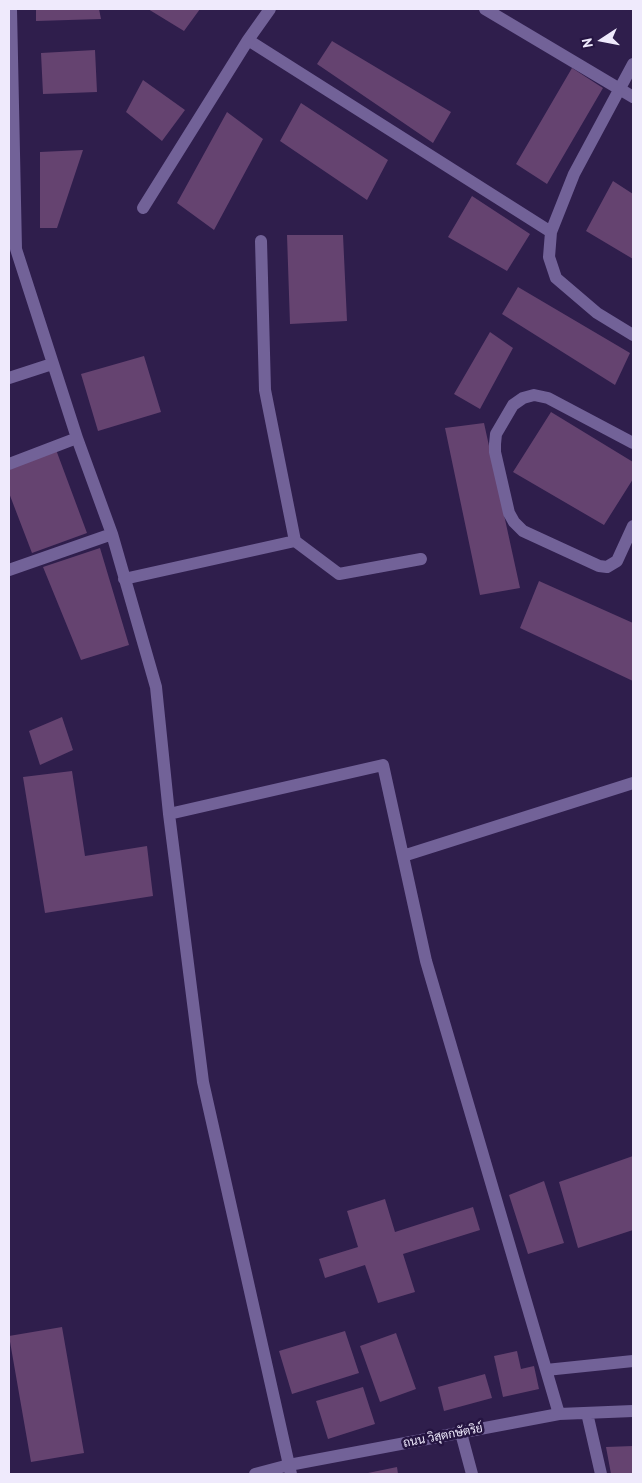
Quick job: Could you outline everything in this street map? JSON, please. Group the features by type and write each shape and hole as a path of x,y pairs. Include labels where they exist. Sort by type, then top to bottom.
{"street":[{"path":"11,9 12,250 112,534 156,687 169,814 203,1082 290,1470"},
{"path":"144,208 248,40 270,9"},
{"path":"485,9 633,97"},
{"path":"248,40 552,232"},
{"path":"633,64 574,174 552,232 549,257 556,278 597,313 633,335"},
{"path":"261,241 265,390 295,541 339,574 421,559"},
{"path":"9,378 52,364"},
{"path":"633,443 548,398 534,395 523,398 513,405 496,434 495,452 509,513 514,522 524,531 599,566 607,567 616,560 633,526"},
{"path":"9,464 77,438"},
{"path":"9,570 112,534"},
{"path":"124,579 295,541"},
{"path":"169,814 383,765 426,961 559,1414"},
{"path":"403,856 633,782"},
{"path":"546,1370 633,1361"},
{"name":"ถนน วิสุตกษัตริย์","path":"255,1474 290,1470 559,1414 633,1411"},
{"path":"587,1413 600,1474"},
{"path":"461,1433 472,1474"}],"building":[{"path":"36,9 99,9 101,19 36,21"},
{"path":"148,9 200,9 184,31"},
{"path":"332,41 451,112 433,143 317,64"},
{"path":"95,50 97,92 43,94 41,53"},
{"path":"572,68 603,88 547,184 516,164"},
{"path":"143,80 185,110 162,141 126,112"},
{"path":"301,103 388,160 367,200 280,141"},
{"path":"227,112 263,139 214,230 177,203"},
{"path":"83,150 57,228 40,228 40,152"},
{"path":"613,181 633,194 633,259 586,231"},
{"path":"472,196 530,234 507,271 448,237"},
{"path":"287,235 343,235 347,321 290,324"},
{"path":"518,287 630,353 615,385 502,314"},
{"path":"490,332 513,348 480,409 454,394"},
{"path":"144,356 161,412 98,431 81,374"},
{"path":"551,412 633,462 633,479 604,525 513,472"},
{"path":"484,423 520,588 480,595 445,428"},
{"path":"55,447 87,533 32,553 9,493 9,465"},
{"path":"100,548 129,645 81,660 43,567"},
{"path":"539,581 633,623 633,681 520,628"},
{"path":"62,717 73,750 40,765 29,731"},
{"path":"72,771 85,856 147,846 153,896 45,913 23,777"},
{"path":"633,1156 633,1230 578,1248 559,1182"},
{"path":"544,1181 564,1243 528,1254 509,1195"},
{"path":"385,1199 395,1232 473,1207 480,1230 403,1254 415,1292 378,1303 365,1265 325,1278 319,1259 358,1247 347,1211"},
{"path":"62,1327 84,1453 31,1462 9,1336"},
{"path":"345,1331 359,1373 292,1394 279,1351"},
{"path":"396,1333 416,1389 380,1402 360,1346"},
{"path":"517,1351 521,1369 534,1366 539,1389 503,1397 494,1356"},
{"path":"485,1374 492,1398 444,1411 438,1387"},
{"path":"363,1387 375,1424 328,1439 316,1401"},
{"path":"633,1446 633,1474 611,1474 606,1447"},
{"path":"397,1467 398,1474 368,1474 368,1473"}]}
